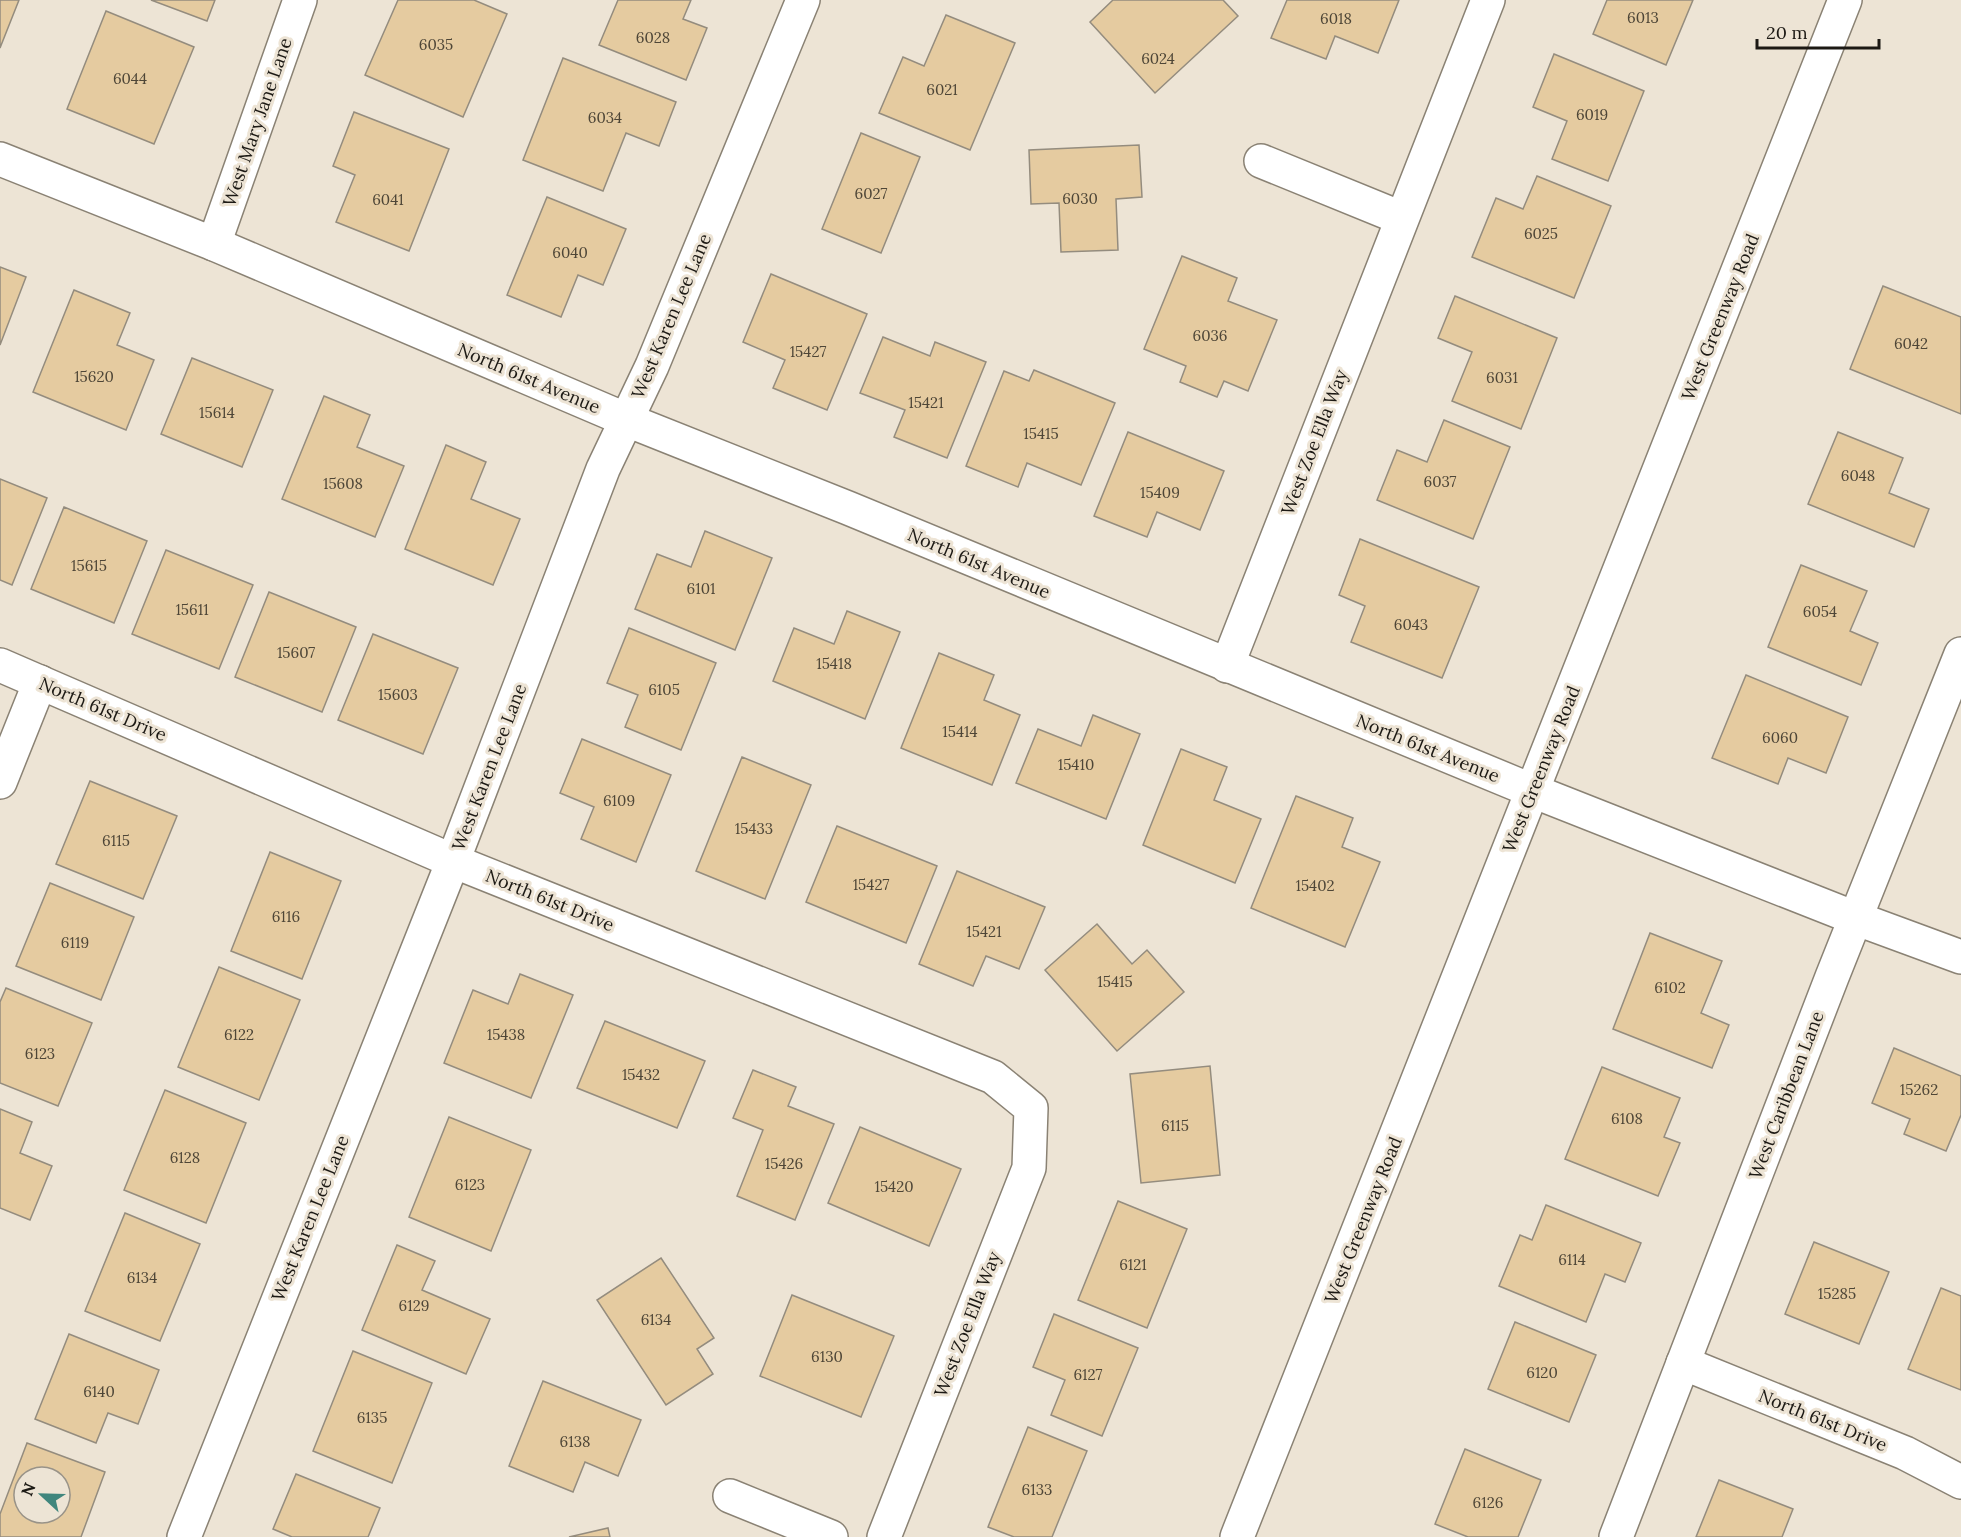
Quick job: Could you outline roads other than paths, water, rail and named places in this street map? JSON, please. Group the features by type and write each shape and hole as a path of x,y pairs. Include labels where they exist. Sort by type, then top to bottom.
{"street":[{"name":"West Mary Jane Lane","path":"214,244 300,0"},
{"name":"West Karen Lee Lane","path":"184,1537 453,861 603,469 652,366 803,0"},
{"name":"West Zoe Ella Way","path":"1227,666 1488,0"},
{"name":"West Greenway Road","path":"1237,1537 1845,0"},
{"name":"North 61st Avenue","path":"0,159 214,244 627,420 848,508 1533,791 1855,918 1961,957"},
{"path":"1261,161 1401,218"},
{"name":"West Caribbean Lane","path":"1616,1537 1855,918 1961,654"},
{"name":"North 61st Drive","path":"0,665 453,861 993,1077 1031,1108"},
{"path":"0,782 40,682"},
{"name":"West Zoe Ella Way","path":"884,1537 1029,1168 1031,1108"},
{"name":"North 61st Drive","path":"1683,1363 1905,1453 1961,1482"},
{"path":"730,1496 831,1537"}]}
